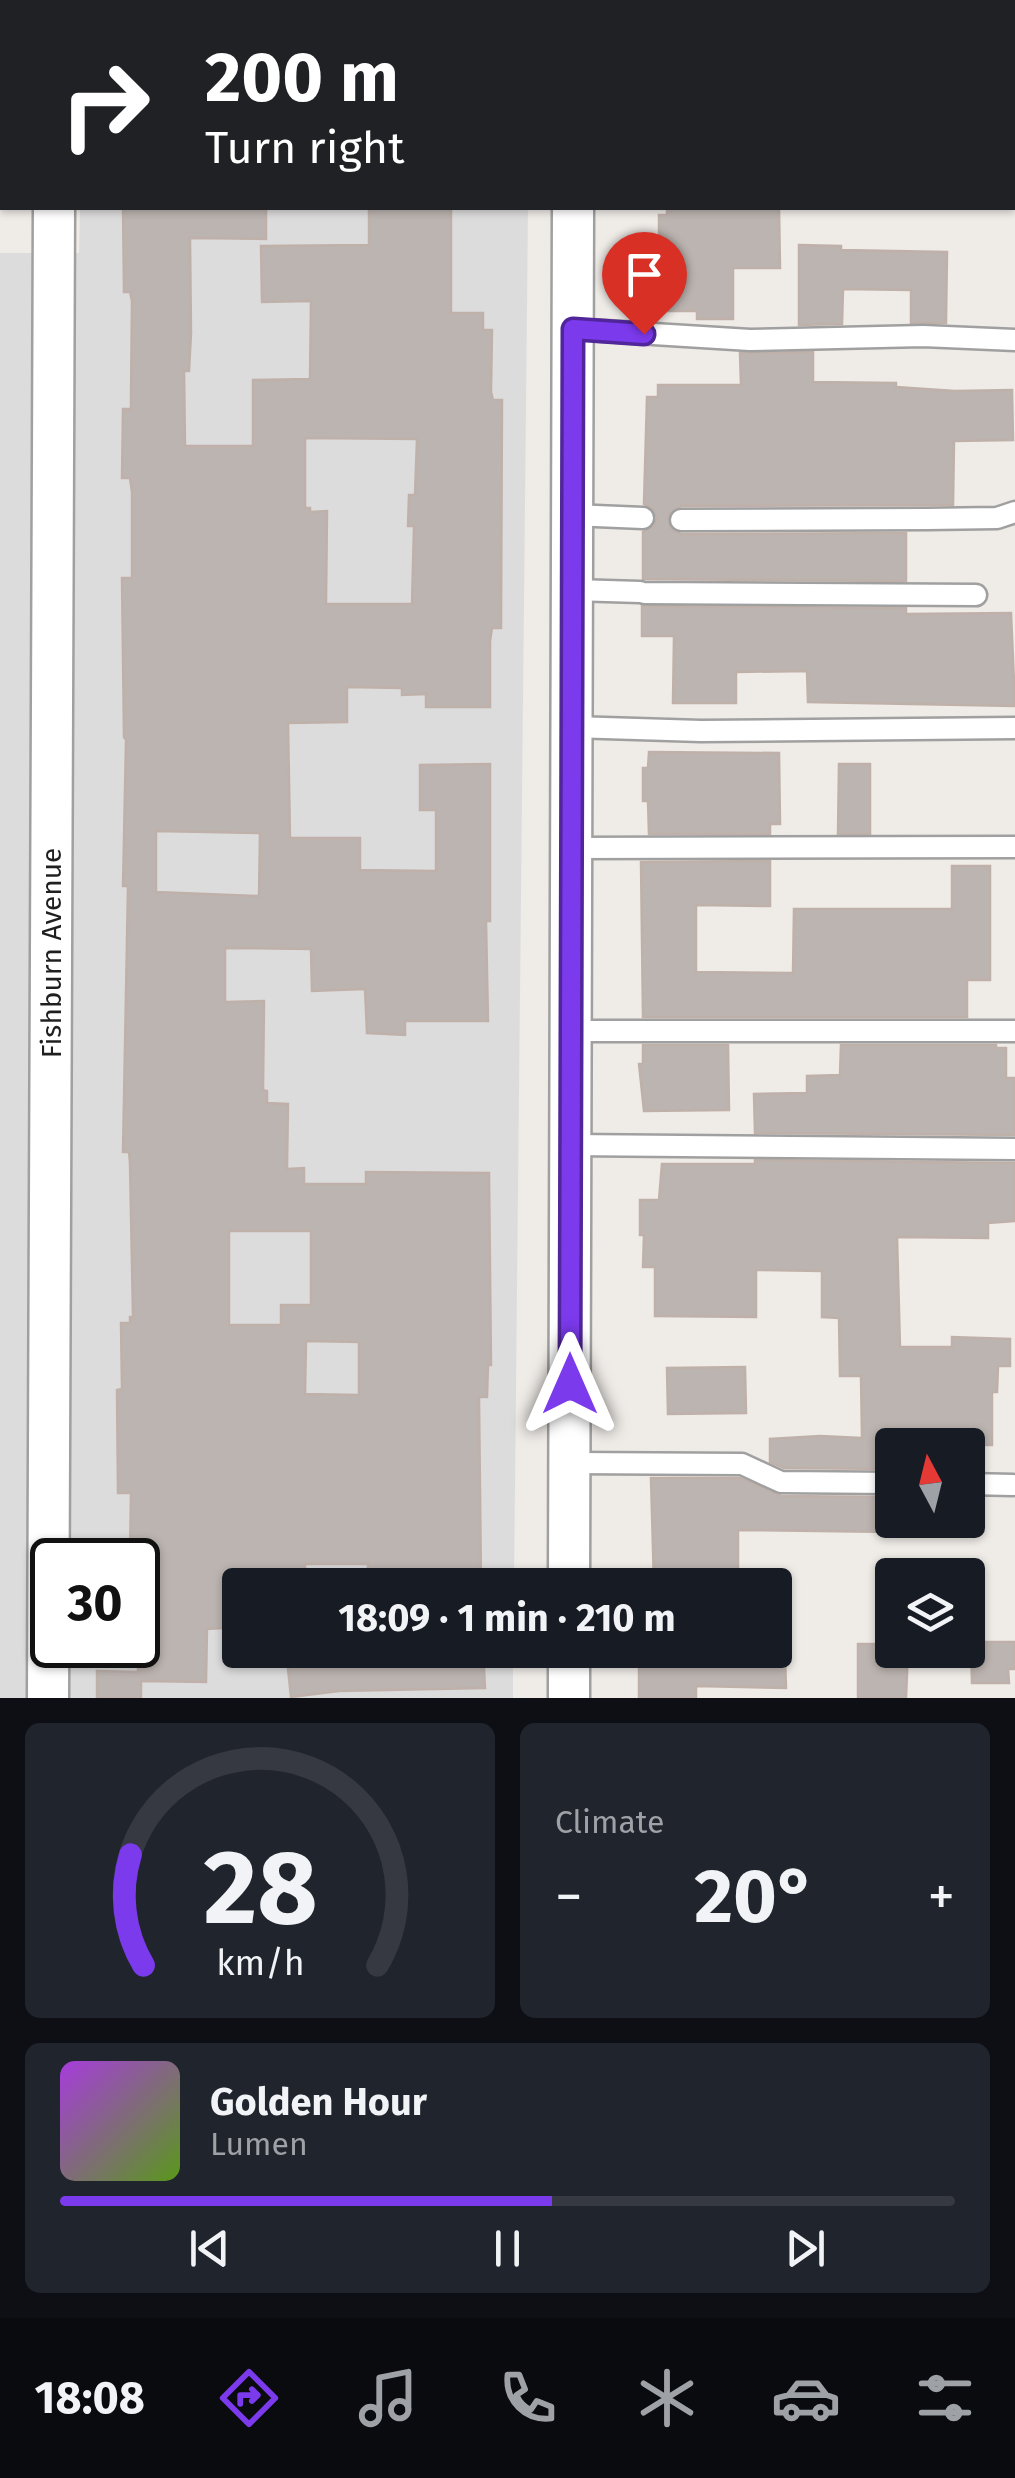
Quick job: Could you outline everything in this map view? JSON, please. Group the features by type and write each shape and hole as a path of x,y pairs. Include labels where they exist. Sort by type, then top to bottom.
{"street":[{"name":"Fishburn Avenue","path":"48,1698 54,210"},
{"path":"570,1568 574,210"},
{"path":"569,1668 569,1698"}],"lane":[{"path":"573,329 750,340 923,336 1015,340"},
{"path":"680,520 997,518 1015,512"},
{"path":"572,515 644,518"},
{"path":"572,590 976,595"},
{"path":"572,727 701,731 1015,728"},
{"path":"572,848 1015,847"},
{"path":"571,1031 1015,1031"},
{"path":"571,1146 1015,1148"},
{"path":"570,1463 742,1464 781,1482 875,1483"},
{"path":"985,1484 1013,1485"}],"shaded area":[{"path":"80,210 528,210 514,1568 222,1568 222,1668 513,1668 513,1698 0,1698 0,253 79,253"}],"building":[{"path":"123,210 266,210 266,239 190,238 191,333 189,371 184,371 185,446 253,446 253,380 310,379 311,301 262,302 261,246 369,245 369,210 451,210 451,313 483,313 483,330 492,330 491,392 493,400 502,400 501,628 492,628 490,641 490,707 426,707 426,694 402,695 402,688 347,687 347,722 288,723 290,838 360,838 360,870 436,871 436,810 420,810 420,765 490,764 488,1021 405,1021 405,1035 367,1033 365,989 312,991 311,949 225,948 225,1002 264,1001 263,1090 267,1091 267,1103 288,1104 287,1169 304,1168 304,1184 366,1184 366,1172 489,1173 491,1365 487,1397 479,1397 481,1568 305,1564 305,1568 222,1568 222,1628 207,1629 206,1682 141,1681 141,1698 97,1698 97,1671 160,1668 160,1538 130,1538 131,1493 118,1493 121,1323 130,1323 133,1317 130,1163 129,1152 123,1152 128,886 123,886 126,740 122,578 132,578 132,492 130,478 122,478 123,409 131,409 130,292 124,292","holes":["305,438 417,439 415,495 409,495 408,526 414,526 412,604 326,604 327,511 310,512 310,508 305,508","156,831 260,833 259,896 156,892","229,1231 311,1231 311,1305 281,1305 281,1325 229,1325","306,1341 359,1342 359,1395 305,1394"]},
{"path":"667,210 779,210 780,268 733,268 733,319 697,319 697,311 659,311 659,215 667,215"},
{"path":"799,245 841,246 841,250 947,252 946,323 911,323 911,290 843,289 842,324 799,325"},
{"path":"813,352 813,382 896,383 896,387 955,391 1012,390 1013,440 954,441 953,505 681,506 669,514 670,528 681,534 906,533 906,581 643,579 643,532 654,526 657,518 651,507 644,504 647,397 658,397 658,385 741,385 740,353"},
{"path":"642,606 906,608 906,614 1011,613 1015,706 808,702 807,671 736,672 736,703 673,703 674,636 642,636"},
{"path":"649,752 779,753 780,824 770,824 770,834 649,834 643,768 648,768"},
{"path":"839,764 870,764 870,834 838,834"},
{"path":"770,861 770,906 696,905 696,972 793,973 794,909 952,909 952,866 990,866 990,980 967,980 967,1017 643,1017 641,862"},
{"path":"643,1045 728,1045 729,1110 644,1111 639,1064 643,1064"},
{"path":"841,1045 1006,1048 1006,1078 1015,1078 1015,1135 755,1133 754,1094 807,1093 807,1076 840,1075"},
{"path":"755,1160 1015,1163 1015,1221 988,1223 988,1238 897,1237 900,1347 952,1347 952,1337 1010,1339 1010,1366 998,1366 997,1392 992,1392 992,1445 985,1445 985,1428 875,1428 875,1469 784,1468 770,1462 770,1439 862,1438 861,1376 840,1376 839,1318 822,1317 822,1271 756,1270 756,1317 655,1316 655,1267 643,1267 644,1235 640,1235 640,1200 659,1200 662,1164 755,1164"},
{"path":"745,1367 746,1413 668,1414 667,1368"},
{"path":"651,1478 740,1478 781,1496 875,1497 875,1532 738,1530 738,1568 654,1568"},
{"path":"985,1642 1015,1642 1015,1669 1008,1669 1009,1683 972,1683 972,1668 985,1668"},
{"path":"858,1644 875,1644 875,1668 907,1668 906,1698 858,1698"},
{"path":"288,1668 484,1668 485,1688 339,1691 291,1697"},
{"path":"639,1668 785,1668 786,1688 696,1686 696,1698 639,1698"}],"route":[{"path":"570,1384 573,329 644,334"}]}
